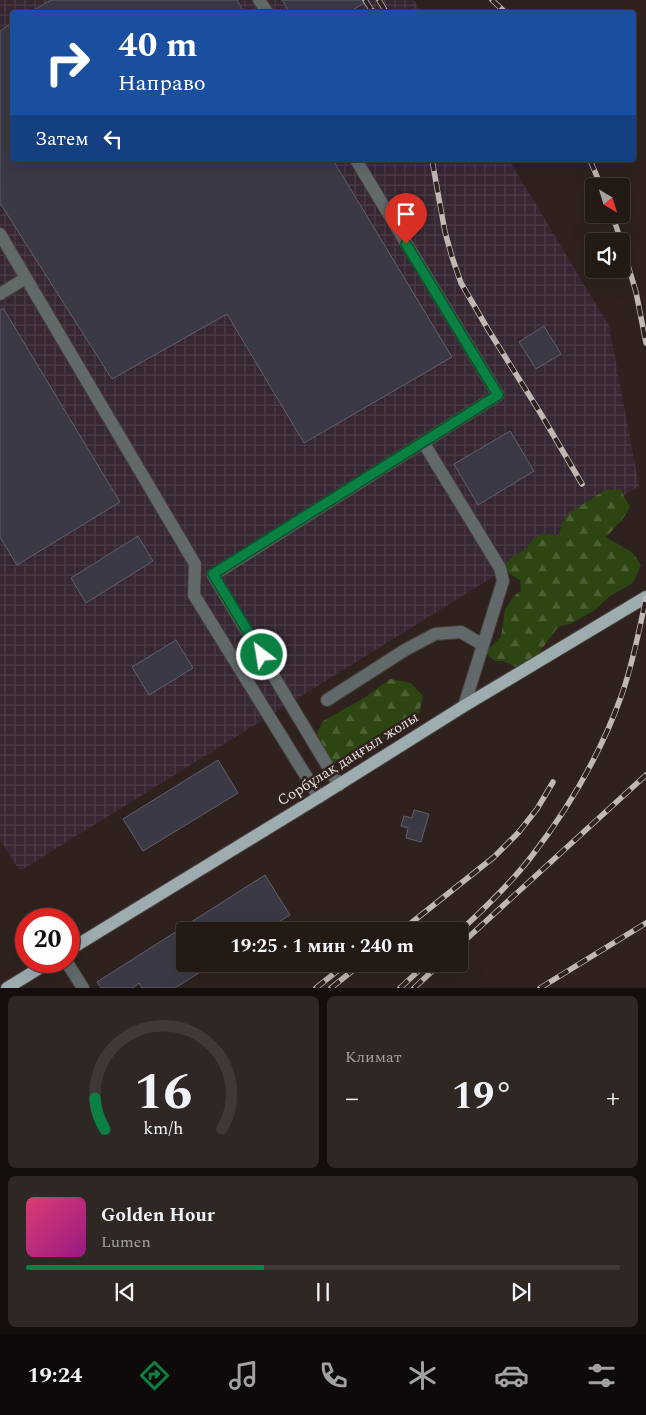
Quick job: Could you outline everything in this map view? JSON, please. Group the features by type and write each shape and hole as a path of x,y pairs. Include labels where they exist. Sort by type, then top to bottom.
{"main road":[{"name":"Сорбұлақ даңғыл жолы","path":"80,943 339,785 464,706 646,597"},
{"path":"7,988 31,973"}],"lane":[{"path":"213,574 498,395 357,162"},
{"path":"0,234 195,564 213,574 339,785"},
{"path":"0,294 26,278"},
{"path":"423,442 500,568 503,581 464,706"},
{"path":"195,564 194,595 319,797"},
{"path":"327,700 405,650 435,634 461,632 483,645"},
{"path":"74,973 83,988"}],"shaded area":[{"path":"0,0 414,0 420,10 10,10 10,162 510,162 609,326 639,486 20,871 0,840"}],"green space":[{"path":"620,489 630,507 622,520 606,537 633,553 641,565 633,583 610,596 595,610 572,623 558,627 538,654 516,667 503,661 495,661 485,653 501,637 505,609 515,595 521,591 520,580 510,574 503,566 512,557 526,549 533,539 543,533 559,536 562,523 569,513 605,490"},
{"path":"390,679 411,683 423,696 419,713 401,730 367,746 344,763 331,763 316,736 323,721 364,698"}],"building":[{"path":"51,0 237,0 243,10 34,10"},
{"path":"282,0 368,0 352,10 289,10"},
{"path":"10,24 10,162 334,162 452,357 304,443 227,314 112,379 0,203 0,31"},
{"path":"3,308 120,502 17,565 0,537 0,310"},
{"path":"544,326 561,354 536,369 519,342"},
{"path":"510,431 534,471 478,505 454,464"},
{"path":"138,536 153,561 86,603 71,578"},
{"path":"176,640 193,668 149,695 132,667"},
{"path":"218,760 238,793 143,851 123,819"},
{"path":"414,810 429,814 421,842 406,838 408,828 401,826 404,816 412,818"},
{"path":"265,875 290,915 279,922 191,922"},
{"path":"176,932 176,972 200,972 175,988 142,988 139,983 133,988 101,988 97,982"}],"railway":[{"path":"365,0 372,10"},
{"path":"379,0 385,10"},
{"path":"492,0 503,10"},
{"path":"432,162 445,232 461,283 582,484"},
{"path":"591,162 598,178"},
{"path":"615,223 618,233"},
{"path":"630,272 646,343"},
{"path":"468,923 497,896 523,867 558,819 594,759 614,716 626,682 646,598"},
{"path":"468,938 646,775"},
{"path":"412,922 494,857 518,833 537,809 553,782"},
{"path":"540,988 646,923"},
{"path":"316,988 336,972"},
{"path":"331,988 351,972"},
{"path":"400,988 417,972"},
{"path":"414,988 431,972"}],"route":[{"path":"262,655 213,574 498,395 406,244"}]}
